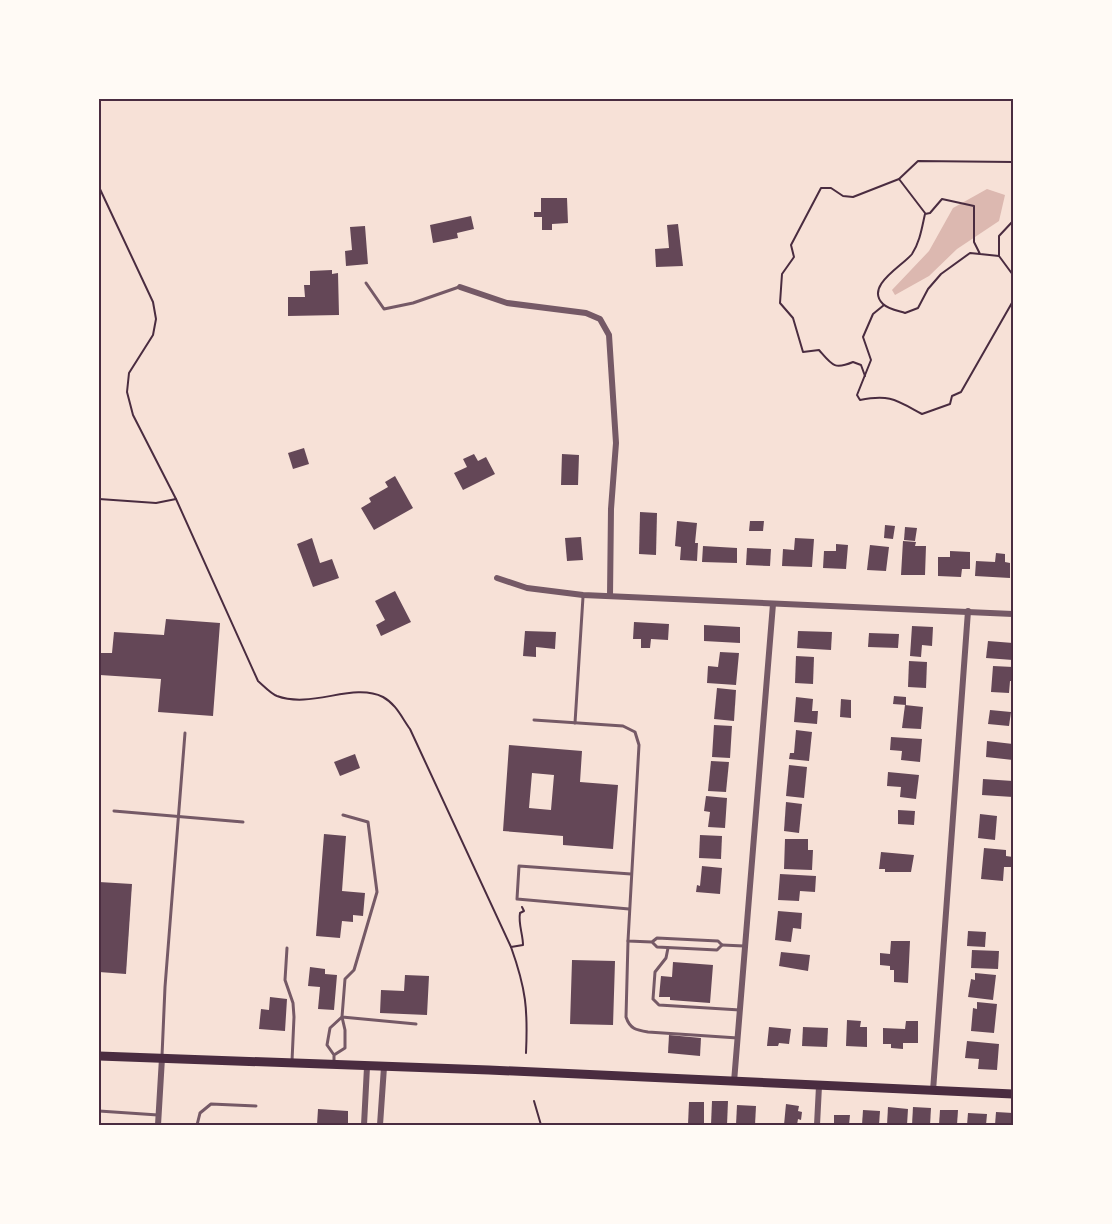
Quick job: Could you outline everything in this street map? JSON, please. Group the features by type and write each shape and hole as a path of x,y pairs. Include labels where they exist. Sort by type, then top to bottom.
{"main road":[{"path":"99,1056 292,1062 334,1060 384,1067 1013,1094"}],"street":[{"path":"460,287 507,303 586,313 600,318 609,335 616,444 611,509 609,596"},
{"path":"497,578 527,588 583,595 1013,614"},
{"path":"734,1082 772,604"},
{"path":"933,1090 968,611"},
{"path":"158,1125 162,1058"},
{"path":"364,1125 367,1066"},
{"path":"380,1125 384,1067"},
{"path":"817,1125 819,1086"}],"lane":[{"path":"366,283 384,309 413,303 460,287"},
{"path":"575,723 583,595"},
{"path":"534,720 623,726 635,732 639,745 628,941 626,1017 629,1025 648,1032 738,1038"},
{"path":"162,1058 165,990 185,733"},
{"path":"114,812 243,822"},
{"path":"343,815 368,822 377,892 354,970 345,979 342,1017 345,1048 334,1060 327,1045 330,1028 342,1017 416,1024"},
{"path":"630,909 517,900 519,866 632,874"},
{"path":"628,941 651,942 657,939 718,942 722,945 744,946"},
{"path":"651,942 657,947 668,948 717,950 722,945"},
{"path":"287,948 285,981 293,1003 294,1017 292,1062"},
{"path":"668,948 666,958 656,972 653,999 655,1003 740,1010"},
{"path":"197,1125 200,1113 210,1104 256,1106"},
{"path":"99,1112 159,1115"}],"path":[{"path":"865,376 861,365 853,362 841,367 832,365 819,350 803,352 793,318 780,303 782,274 794,257 791,245 821,188 831,188 843,196 853,196 899,179 918,161 1013,162"},
{"path":"899,179 925,214 920,239 912,255 892,271 879,288 879,296 884,305 905,313 918,309 928,289 941,274 970,253 999,256"},
{"path":"99,187 153,302 156,319 153,335 129,373 127,392 133,415 176,499 258,681 274,695 296,701 322,699 346,693 369,693 382,697 394,705 410,729 511,947 521,974 526,1001 526,1053"},
{"path":"925,214 930,213 942,200 974,206 974,242 980,254"},
{"path":"1013,220 999,236 999,256 1013,276"},
{"path":"884,305 873,314 862,337 870,360 857,395 860,400 879,396 891,398 922,414 950,404 951,396 961,392 1013,301"},
{"path":"99,499 156,503 176,499"},
{"path":"511,947 523,945 519,916 524,911 520,900"},
{"path":"534,1101 541,1125"}],"shaded area":[{"path":"987,189 1005,195 999,221 957,249 929,276 895,295 892,290 929,251 953,208"}],"building":[{"path":"541,198 567,198 568,223 552,224 552,230 542,230 542,217 534,217 534,212 541,212"},
{"path":"471,216 474,229 457,233 458,238 433,243 430,225"},
{"path":"678,224 683,266 656,267 655,249 669,248 667,225"},
{"path":"365,226 368,264 346,266 345,251 352,250 350,227"},
{"path":"332,270 332,274 338,273 339,315 288,316 288,297 305,297 304,285 310,285 310,271"},
{"path":"304,448 309,464 293,469 288,453"},
{"path":"474,454 478,461 486,457 495,474 463,490 454,473 467,467 463,459"},
{"path":"562,454 579,455 578,485 561,485"},
{"path":"395,476 413,508 374,530 361,508 371,502 369,498 388,487 385,482"},
{"path":"640,512 657,513 656,555 639,554"},
{"path":"677,521 697,523 695,543 698,543 697,561 680,560 681,547 675,546"},
{"path":"750,521 764,521 763,531 749,531"},
{"path":"885,525 895,526 893,539 884,538"},
{"path":"905,527 917,528 915,541 904,540"},
{"path":"581,537 583,560 567,561 565,538"},
{"path":"312,538 320,563 332,559 339,578 313,587 297,544"},
{"path":"795,538 814,539 812,567 782,566 783,549 794,550"},
{"path":"903,541 916,542 915,546 926,546 925,575 901,575"},
{"path":"836,544 848,545 846,569 823,568 824,551 836,551"},
{"path":"870,545 889,547 886,571 867,570"},
{"path":"703,546 737,548 737,563 702,562"},
{"path":"747,548 771,549 770,566 746,565"},
{"path":"950,551 970,552 970,569 962,569 961,577 938,576 938,557 950,557"},
{"path":"996,553 1005,554 1005,562 1010,563 1010,578 975,576 976,561 995,562"},
{"path":"395,591 411,622 381,636 376,625 385,620 375,601"},
{"path":"166,619 220,623 213,716 158,712 161,679 100,675 101,653 112,653 114,632 164,635"},
{"path":"634,622 669,624 668,640 651,639 650,648 641,648 641,639 633,639"},
{"path":"704,625 740,627 740,643 704,641"},
{"path":"912,626 933,627 932,646 922,645 921,657 910,656"},
{"path":"525,631 556,632 555,649 536,647 536,657 523,656"},
{"path":"798,631 832,632 831,650 797,648"},
{"path":"869,633 899,634 898,648 868,647"},
{"path":"988,641 1013,643 1013,660 986,658"},
{"path":"720,652 739,653 736,685 707,683 708,666 718,667"},
{"path":"796,656 814,657 813,684 795,683"},
{"path":"909,661 927,662 926,688 908,687"},
{"path":"993,666 1013,667 1013,681 1010,681 1009,693 991,692"},
{"path":"717,688 736,690 734,721 714,719"},
{"path":"894,696 906,697 906,705 893,704"},
{"path":"796,697 813,699 812,711 818,711 817,724 794,722"},
{"path":"841,699 851,700 851,718 840,717"},
{"path":"905,705 923,707 921,729 902,728"},
{"path":"990,710 1011,712 1009,726 988,724"},
{"path":"714,725 732,726 730,758 712,757"},
{"path":"796,730 812,732 809,761 789,759 790,753 794,753"},
{"path":"891,737 922,739 920,762 901,760 902,751 890,750"},
{"path":"987,741 1013,744 1013,760 986,757"},
{"path":"509,745 582,751 580,782 618,785 613,849 563,845 563,836 503,831","holes":["532,773 554,775 551,810 529,808"]},
{"path":"355,754 360,768 340,776 334,762"},
{"path":"711,761 729,762 726,792 708,791"},
{"path":"789,765 807,767 804,798 786,796"},
{"path":"888,772 919,775 916,799 900,797 901,787 887,786"},
{"path":"983,779 1013,781 1013,797 982,795"},
{"path":"706,796 727,798 725,828 708,827 710,812 704,811"},
{"path":"786,802 802,804 799,833 784,831"},
{"path":"898,810 915,811 914,825 898,824"},
{"path":"980,814 997,816 995,840 978,838"},
{"path":"324,834 346,836 342,891 365,893 363,916 353,915 353,922 342,921 340,938 316,936"},
{"path":"700,835 722,836 721,859 699,858"},
{"path":"785,839 808,839 808,850 813,850 812,870 784,869"},
{"path":"984,848 1006,850 1006,856 1013,857 1013,867 1004,867 1003,881 981,879"},
{"path":"881,852 914,855 911,872 885,872 885,869 879,869"},
{"path":"702,866 722,868 720,894 696,892 697,885 700,886"},
{"path":"780,874 816,876 815,892 800,891 799,901 778,900"},
{"path":"99,882 132,884 126,974 99,972"},
{"path":"778,911 802,913 801,929 793,928 791,942 775,940"},
{"path":"968,931 986,932 985,947 967,946"},
{"path":"891,941 910,941 908,983 894,982 894,970 890,970 890,966 880,965 880,953 890,954"},
{"path":"972,950 999,951 998,969 971,968"},
{"path":"781,952 810,955 808,971 779,966"},
{"path":"572,960 615,961 613,1025 570,1024"},
{"path":"673,962 713,965 710,1003 659,997 661,976 672,977"},
{"path":"310,967 325,969 325,974 337,975 334,1010 318,1009 320,987 308,986"},
{"path":"975,973 996,975 993,1000 968,997 971,979 975,980"},
{"path":"405,975 429,976 427,1015 380,1013 381,990 404,991"},
{"path":"270,997 287,999 285,1031 259,1029 261,1009 269,1010"},
{"path":"977,1002 997,1004 994,1033 971,1031 973,1008 977,1009"},
{"path":"847,1020 861,1021 860,1027 867,1027 867,1047 846,1046"},
{"path":"906,1021 918,1021 918,1043 903,1043 903,1049 891,1048 891,1044 883,1044 883,1028 905,1029"},
{"path":"769,1027 791,1029 789,1044 779,1043 778,1046 767,1046"},
{"path":"803,1027 828,1028 827,1047 802,1046"},
{"path":"669,1035 701,1038 700,1056 668,1053"},
{"path":"967,1041 999,1044 997,1070 978,1069 979,1059 965,1058"},
{"path":"712,1101 728,1101 727,1125 711,1125"},
{"path":"689,1102 704,1102 704,1125 688,1125"},
{"path":"786,1104 799,1106 798,1111 802,1112 801,1120 798,1119 797,1125 784,1125"},
{"path":"737,1105 756,1106 755,1125 736,1125"},
{"path":"888,1107 908,1109 907,1125 887,1125"},
{"path":"913,1107 931,1108 930,1125 912,1125"},
{"path":"318,1109 348,1111 348,1125 317,1125"},
{"path":"863,1110 880,1111 879,1125 862,1125"},
{"path":"940,1110 958,1110 957,1125 939,1125"},
{"path":"996,1112 1013,1113 1013,1125 995,1125"},
{"path":"968,1113 987,1114 986,1125 967,1125"},
{"path":"834,1115 850,1115 849,1125 834,1125"}]}
